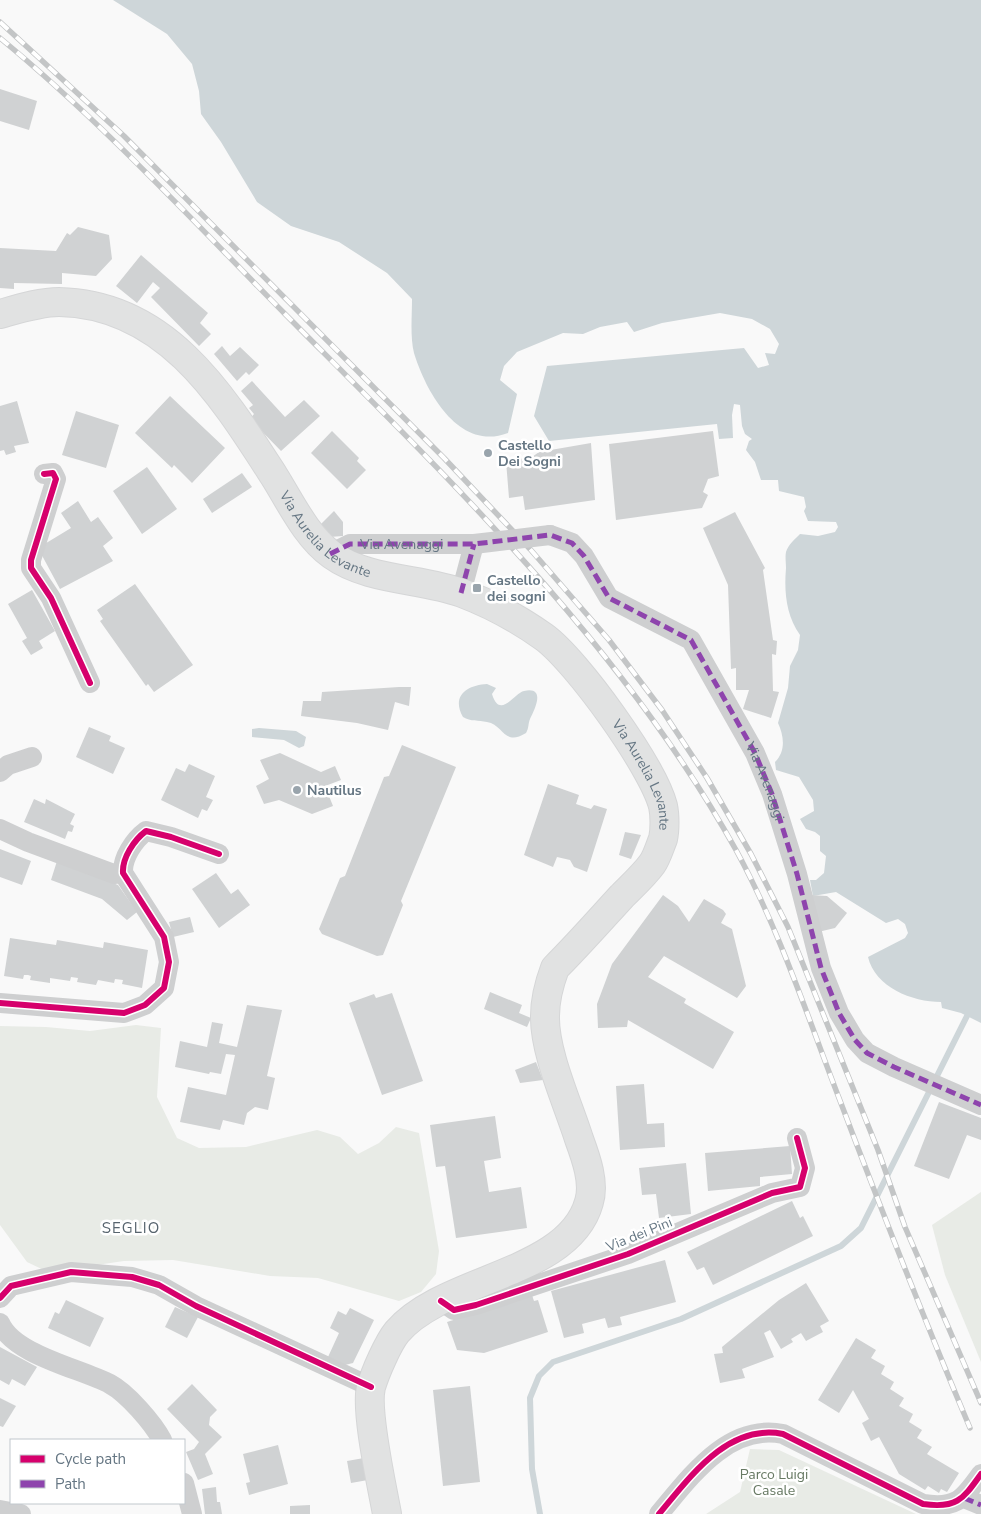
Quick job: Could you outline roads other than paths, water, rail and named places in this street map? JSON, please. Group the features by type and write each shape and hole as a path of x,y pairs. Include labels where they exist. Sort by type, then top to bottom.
{"main road":[{"name":"Via Aurelia Levante","path":"0,314 20,308 57,302 100,307 134,321 168,340 198,368 250,440 314,539 330,554 349,566 461,593 496,608 545,638 575,667 655,783 664,808 664,836 653,863 555,968 547,989 544,1017 546,1031 554,1064 585,1154 590,1177 590,1199 583,1220 564,1241 547,1253 441,1301 397,1332 371,1387 370,1407 387,1514"}],"street":[{"path":"44,474 53,473 56,479 31,560 31,568 51,598 90,683"},
{"name":"Via Avenaggi","path":"330,554 350,544 474,544 550,535 572,543 584,556 609,598 691,640 755,753 772,794 797,874 821,968 840,1013 855,1040 867,1053 894,1067 981,1105"},
{"path":"461,593 474,544"},
{"path":"0,772 8,765 32,757"},
{"path":"0,829 28,842 114,874 123,873"},
{"path":"0,1003 124,1013 145,1005 164,988 169,962 164,937 123,873 123,866 137,838 146,831 219,854"},
{"name":"Via dei Pini","path":"441,1301 454,1310 476,1305 628,1254 772,1193 800,1187 805,1168 797,1138"},
{"path":"4,1289 71,1272 132,1276 159,1284 196,1306 371,1387"},
{"path":"0,1323 4,1333 31,1351 111,1384 131,1401 161,1439"},
{"path":"659,1514 696,1470 736,1438 767,1431 783,1434 923,1504 940,1506 972,1502 981,1474"},
{"path":"185,1487 192,1514"},
{"path":"0,1510 21,1514"}],"waterway":[{"path":"540,1514 532,1469 530,1398 539,1376 553,1362 681,1319 841,1246 861,1228 967,1016"}],"railway":[{"path":"0,22 124,136 444,458 530,549 609,640 662,710 707,778 751,854 788,927 878,1150 905,1227 981,1403"},
{"path":"0,38 38,70 111,138 409,439 530,568 587,634 641,703 691,775 736,850 766,910 792,972 903,1264 970,1428"}],"place":[{"name":"Castello Dei Sogni","path":"488,453"},
{"name":"Castello dei sogni","path":"477,588"},
{"name":"Nautilus","path":"297,790"}],"district":[{"name":"SEGLIO","path":"131,1228"}],"park label":[{"name":"Parco Luigi Casale","path":"774,1482"}]}
